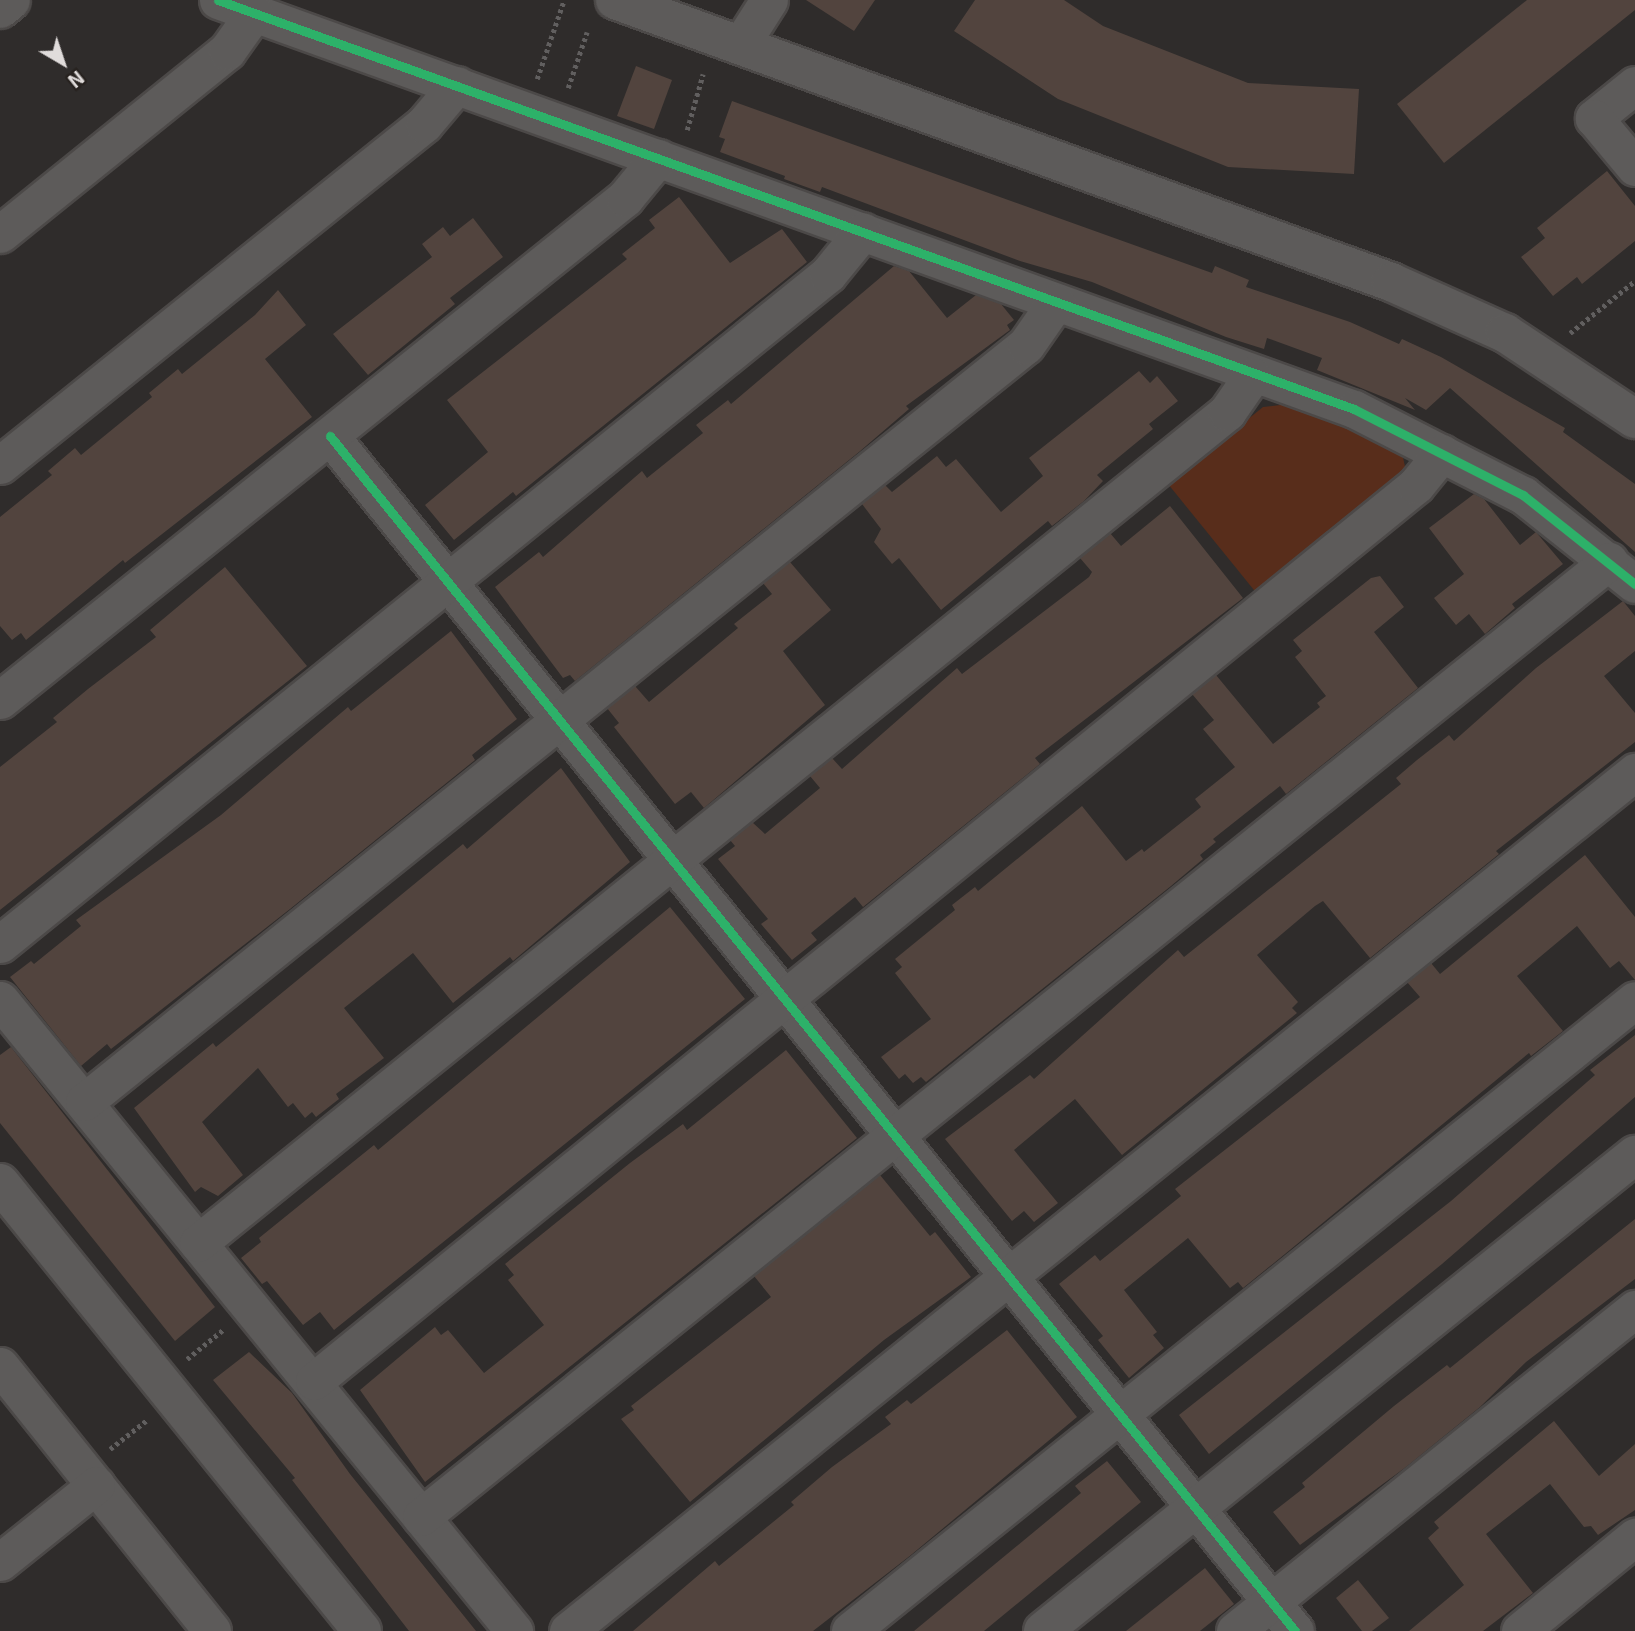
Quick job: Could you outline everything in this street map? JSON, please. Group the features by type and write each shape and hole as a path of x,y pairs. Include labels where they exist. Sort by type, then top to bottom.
{"street":[{"path":"0,9 11,0"},
{"path":"218,0 863,231 1252,376 1354,409 1523,495 1622,572 895,1139 421,1517"},
{"path":"615,0 1391,282 1505,333 1635,419"},
{"path":"741,44 769,0"},
{"path":"0,234 227,51 254,13"},
{"path":"0,466 424,124 457,85"},
{"path":"1635,85 1594,118 1635,167"},
{"path":"0,701 625,198 658,158"},
{"path":"0,944 828,274 863,231"},
{"path":"84,1102 1026,345 1056,302"},
{"path":"198,1243 1227,412 1252,376"},
{"path":"330,436 1007,1278 1296,1631"},
{"path":"314,1381 1416,485 1443,453"},
{"path":"568,1631 1635,772"},
{"path":"0,1000 314,1381 514,1631"},
{"path":"850,1631 1121,1416 1635,1000"},
{"path":"1043,1631 1635,1156"},
{"path":"0,1183 362,1631"},
{"path":"1235,1631 1635,1309"},
{"path":"0,1366 90,1477 201,1627"},
{"path":"0,1562 90,1477"},
{"path":"1520,1631 1635,1537"}],"path":[{"path":"542,61 564,0"},
{"path":"570,83 587,32"},
{"path":"686,135 703,74"},
{"path":"1570,333 1635,281"},
{"path":"180,1365 252,1306"},
{"path":"90,1477 153,1415"}],"shaded area":[{"path":"1289,404 1401,448 1407,476 1258,595 1168,484 1263,407"}],"building":[{"path":"806,0 875,0 854,31"},
{"path":"975,0 1064,0 1103,26 1248,83 1359,89 1354,174 1228,167 1058,99 954,31"},
{"path":"1527,0 1635,0 1635,10 1444,163 1397,104"},
{"path":"636,66 672,80 654,129 617,116"},
{"path":"732,101 1212,273 1215,266 1249,280 1246,287 1350,322 1399,344 1402,339 1441,357 1565,428 1563,432 1635,484 1635,552 1450,388 1426,410 1405,398 1415,410 1317,370 1322,358 1267,338 1264,349 1226,337 1092,282 1020,261 822,187 820,192 784,179 785,176 720,152 725,139 719,137"},
{"path":"1607,171 1635,206 1635,241 1582,284 1577,277 1553,296 1521,257 1545,238 1537,228"},
{"path":"679,197 730,263 782,229 807,262 516,496 513,492 454,540 425,505 488,452 447,400 627,259 622,254 655,228 649,220"},
{"path":"473,218 503,257 450,298 455,304 368,375 333,334 432,257 422,244 443,227 450,236"},
{"path":"894,266 909,271 947,318 976,295 1001,304 1014,320 1007,325 1010,330 906,406 909,409 859,452 575,681 570,675 563,678 495,587 539,552 543,557 642,471 647,478 703,433 696,425 728,400 731,404"},
{"path":"278,290 306,325 265,359 312,417 125,563 123,560 26,640 21,633 12,640 0,626 0,517 52,475 48,471 75,448 81,455 152,397 149,393 178,369 182,374 255,315"},
{"path":"1139,371 1150,383 1157,376 1178,401 1149,424 1153,429 1097,475 1103,481 1084,501 1052,526 1048,521 941,610 899,558 892,564 874,542 881,529 862,504 885,485 892,492 937,456 946,467 956,459 1001,512 1043,476 1029,458"},
{"path":"1474,494 1484,499 1520,545 1536,532 1563,564 1512,604 1515,608 1485,634 1469,614 1456,625 1434,598 1464,574 1429,528"},
{"path":"1170,506 1243,598 1035,758 1040,764 863,907 855,897 811,933 817,940 792,960 761,924 768,919 718,859 735,846 730,840 752,822 765,834 820,788 810,776 832,758 842,769 957,668 962,674 1089,577 1092,572 1080,558 1110,533 1121,546"},
{"path":"790,562 831,610 783,651 825,705 704,808 691,792 675,804 614,727 619,723 607,708 635,686 649,702 738,628 734,624 772,594 763,583"},
{"path":"225,567 307,666 0,910 0,767 57,722 53,718 156,637 150,630"},
{"path":"1380,576 1404,607 1374,632 1418,688 1286,794 1280,786 1213,839 1216,842 1200,855 1203,859 926,1082 921,1077 913,1083 905,1074 899,1079 881,1057 931,1019 895,973 902,967 895,959 955,910 952,905 975,887 978,891 1082,806 1126,861 1142,849 1144,852 1201,807 1195,799 1235,767 1203,729 1214,720 1192,694 1216,675 1273,744 1320,707 1317,703 1326,696 1295,657 1302,651 1293,640 1371,578"},
{"path":"1623,601 1635,616 1635,651 1604,676 1635,713 1635,742 1496,851 1499,854 1370,958 1323,901 1315,906 1257,955 1298,1002 1292,1008 1297,1013 1122,1155 1075,1099 1014,1150 1058,1203 1034,1222 1024,1211 1012,1221 945,1139 1030,1075 1034,1079 1178,950 1184,957 1401,784 1396,778 1417,760 1449,735 1454,741 1536,668"},
{"path":"451,631 517,719 472,755 475,760 290,909 111,1049 107,1044 81,1066 10,977 31,961 34,964 81,926 76,920 221,815 348,707 351,711"},
{"path":"561,768 630,862 513,961 510,957 453,1003 413,953 344,1008 384,1058 336,1094 339,1099 316,1117 312,1112 305,1118 293,1103 288,1107 258,1068 202,1122 243,1175 218,1196 201,1187 195,1192 134,1108 213,1043 216,1047 463,844 467,849"},
{"path":"1585,855 1635,917 1635,980 1619,961 1610,968 1577,926 1517,976 1563,1031 1531,1056 1529,1053 1243,1288 1238,1282 1230,1288 1188,1238 1124,1290 1157,1332 1153,1335 1164,1348 1129,1378 1098,1340 1103,1336 1059,1284 1095,1255 1100,1261 1181,1196 1175,1189 1420,997 1407,982 1431,963 1440,974"},
{"path":"670,907 745,999 334,1330 320,1312 303,1325 267,1281 262,1284 241,1258 261,1242 259,1238 374,1145 378,1150"},
{"path":"1635,1035 1635,1097 1442,1264 1209,1454 1179,1415 1451,1201 1595,1075 1590,1070"},
{"path":"11,1047 215,1307 175,1341 0,1123 0,1055"},
{"path":"786,1050 857,1138 425,1482 360,1390 435,1327 441,1335 448,1330 484,1373 544,1325 508,1280 514,1275 505,1264 630,1163 683,1124 687,1130"},
{"path":"880,1175 930,1236 935,1232 971,1277 884,1340 690,1502 621,1419 634,1410 631,1406 771,1297 754,1276"},
{"path":"1635,1219 1635,1279 1526,1362 1480,1407 1406,1467 1300,1545 1273,1512 1305,1487 1302,1483 1394,1406 1447,1365 1450,1368"},
{"path":"1007,1330 1077,1417 911,1555 813,1631 633,1631 715,1561 719,1566 794,1505 791,1502 832,1467 891,1424 885,1417 907,1400 911,1404"},
{"path":"249,1352 292,1393 350,1474 476,1631 409,1631 292,1480 295,1478 213,1380"},
{"path":"1554,1421 1599,1476 1635,1444 1635,1510 1598,1535 1591,1526 1584,1527 1550,1484 1486,1534 1533,1593 1483,1631 1409,1631 1464,1585 1428,1538 1439,1528 1434,1522"},
{"path":"1107,1461 1141,1502 984,1631 914,1631 1081,1493 1075,1486"},
{"path":"1205,1568 1234,1604 1200,1631 1126,1631"},
{"path":"1358,1580 1389,1618 1372,1631 1362,1631 1336,1598"}],"cycle path":[{"path":"218,0 1354,409 1523,495 1635,584"},
{"path":"330,436 1295,1631"}]}
